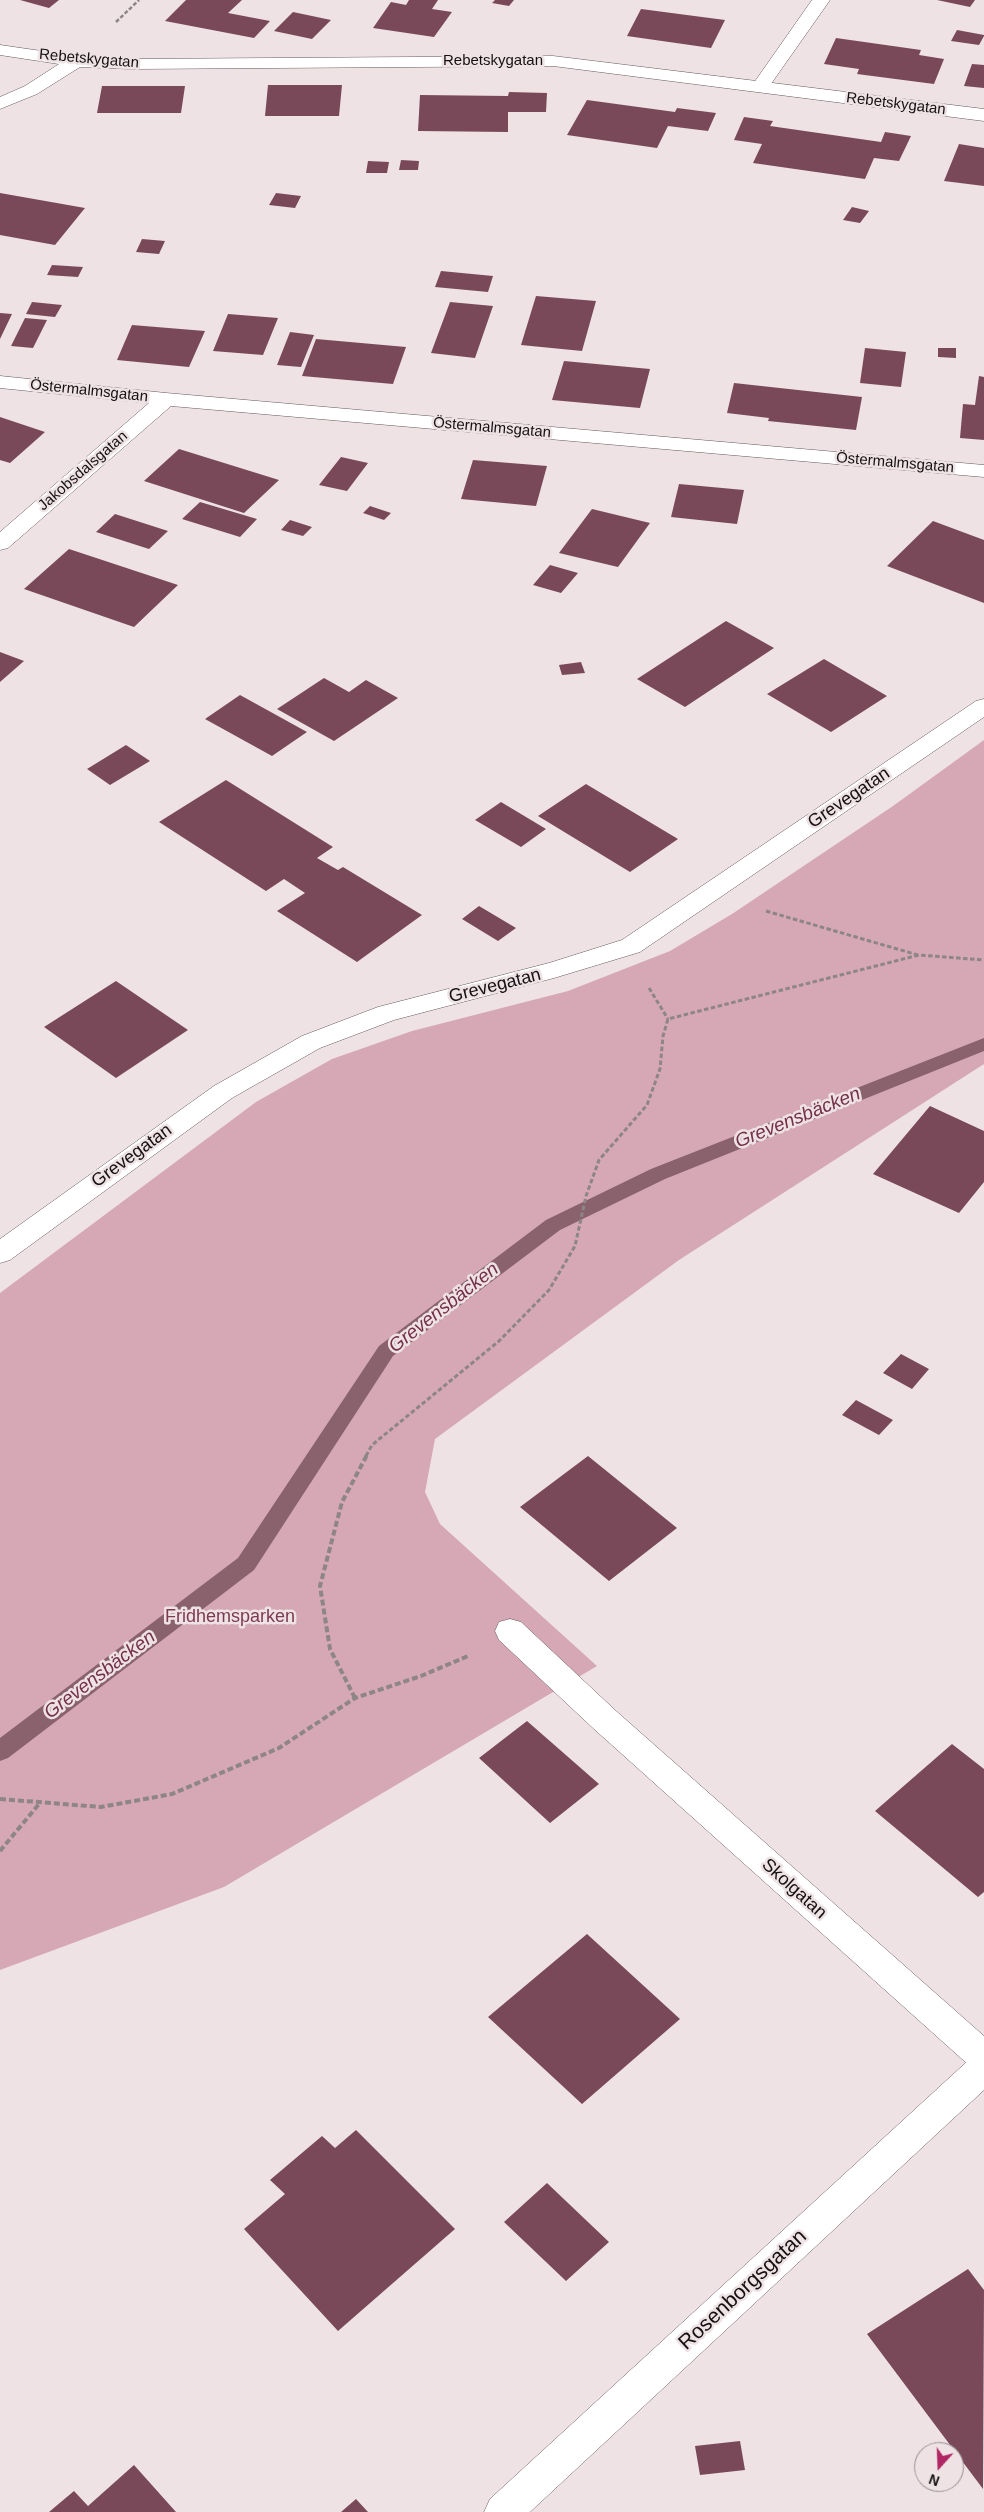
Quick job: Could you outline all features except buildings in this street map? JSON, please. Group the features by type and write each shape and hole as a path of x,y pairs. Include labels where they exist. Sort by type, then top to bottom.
{"street":[{"path":"760,87 820,0"},
{"name":"Rebetskygatan","path":"0,50 76,61 133,64 553,61 984,115"},
{"path":"0,104 31,90 76,61"},
{"name":"Östermalmsgatan","path":"0,382 166,399 984,471"},
{"name":"Jakobsdalsgatan","path":"0,542 166,399"},
{"name":"Grevegatan","path":"0,1253 223,1092 310,1042 387,1013 554,970 631,946 984,706"},
{"name":"Skolgatan","path":"510,1631 605,1720 984,2057"},
{"name":"Rosenborgsgatan","path":"503,2512 984,2068"}],"path":[{"path":"765,911 919,955 984,960"},
{"path":"355,1698 330,1649 320,1586 342,1502 372,1445 498,1341 549,1290 575,1246 586,1196 599,1160 647,1105 660,1069 663,1036 668,1019 919,955"},
{"path":"0,1799 39,1804 101,1807 172,1794 279,1748 355,1698 421,1676 470,1655"},
{"path":"0,1851 39,1804"}],"green space":[{"name":"Fridhemsparken","path":"984,740 984,1064 679,1260 435,1439 425,1492 440,1524 597,1666 224,1887 0,1970 0,1293 256,1102 332,1059 412,1031 568,991 670,951 732,914 893,806"}],"waterway":[{"name":"Grevensbäcken","path":"0,1751 246,1564 386,1351 553,1225 658,1174 984,1044"}]}
